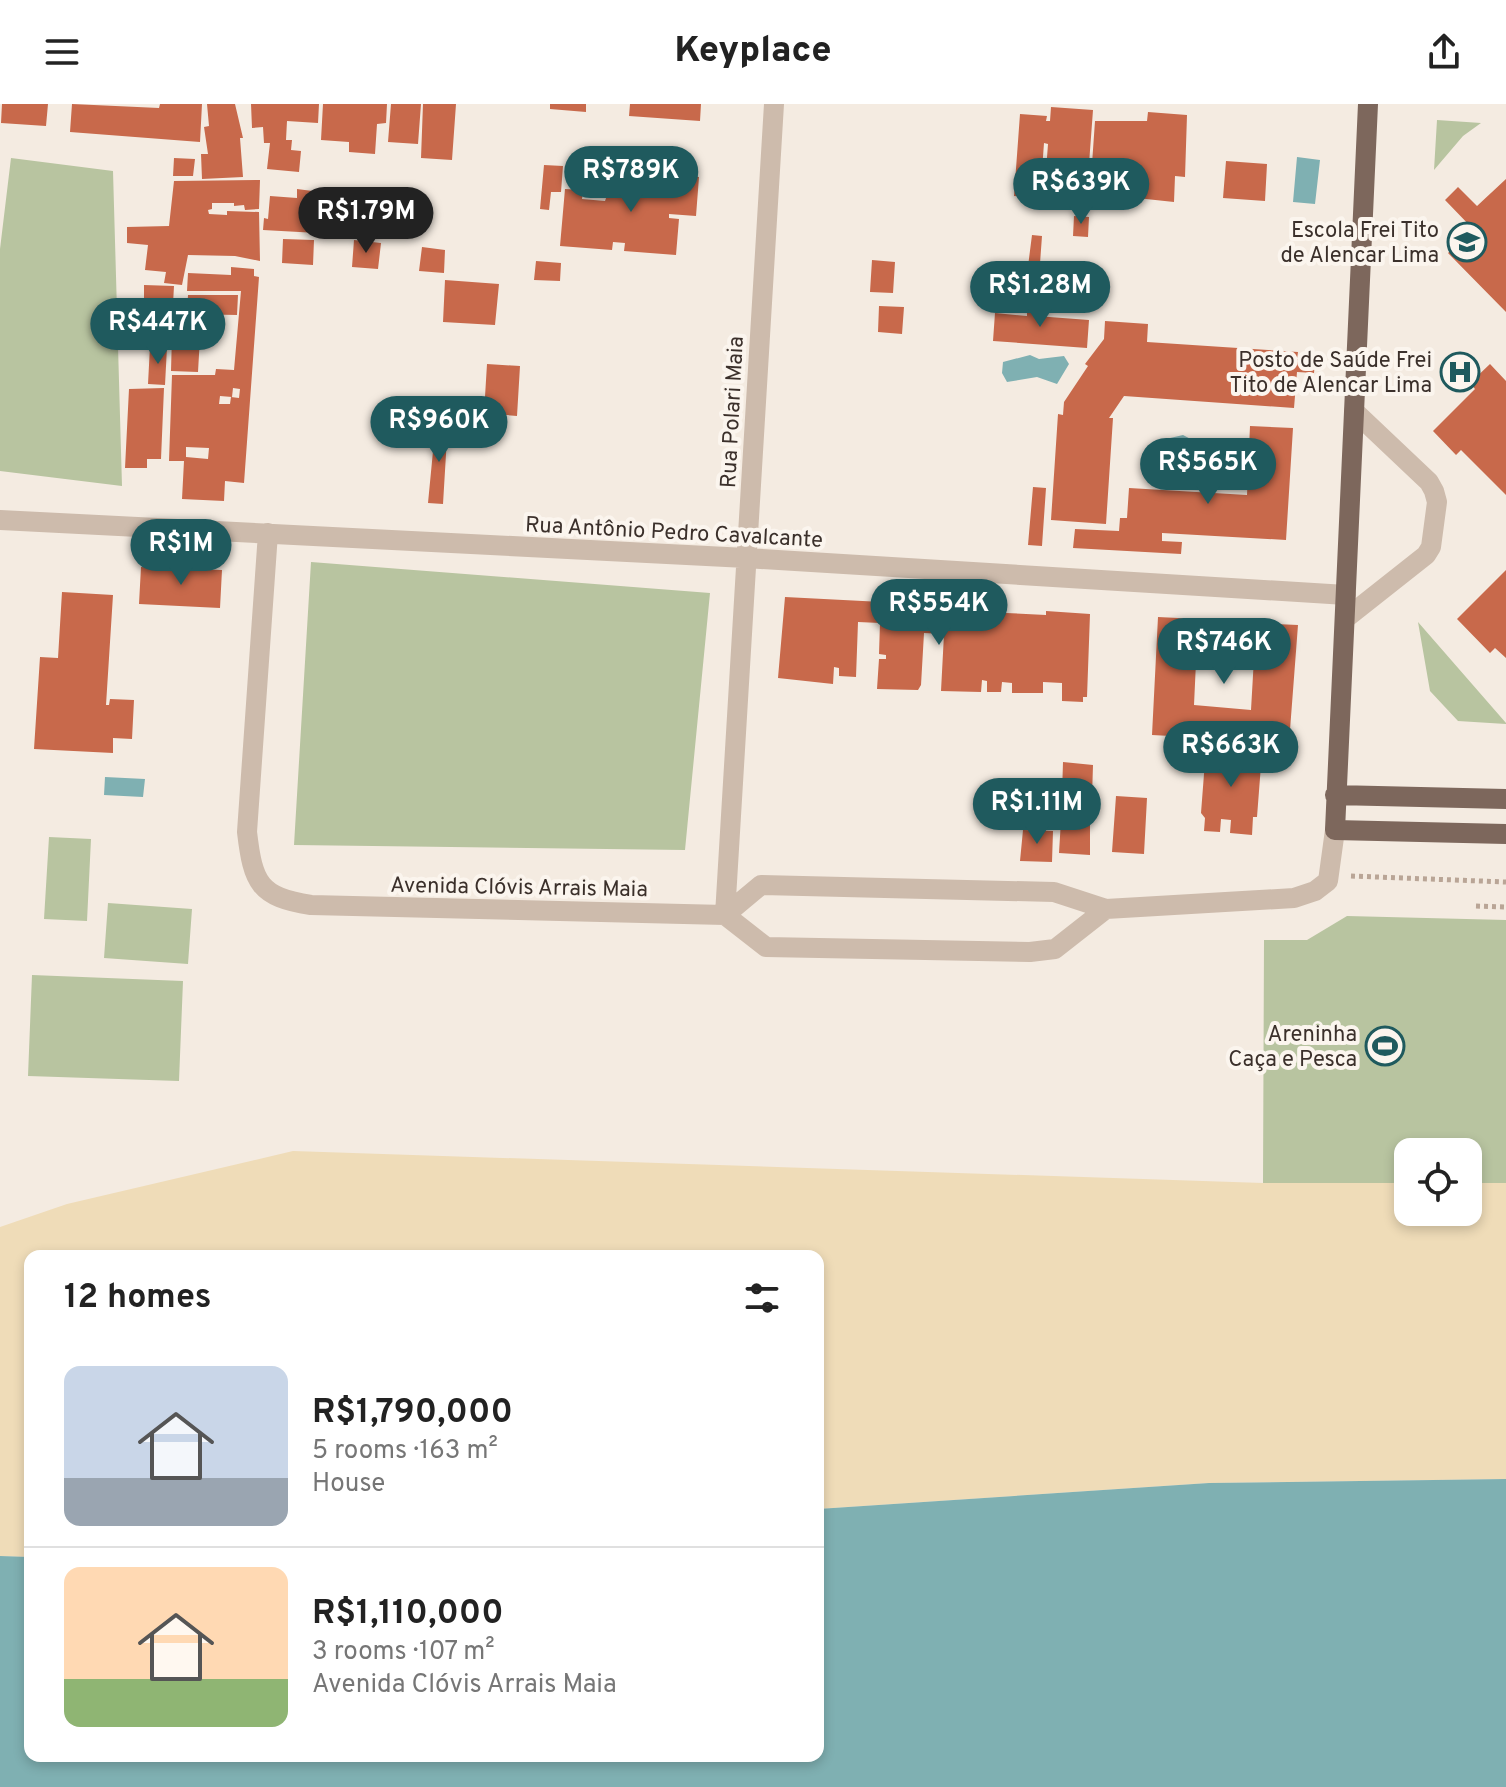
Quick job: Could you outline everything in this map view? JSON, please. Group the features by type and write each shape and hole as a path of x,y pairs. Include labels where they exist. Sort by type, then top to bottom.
{"main road":[{"path":"1368,104 1335,830 1506,834"},
{"path":"1335,795 1506,799"}],"street":[{"name":"Rua Polari Maia","path":"725,915 774,104"},
{"path":"1345,619 1426,555 1431,547 1437,502 1429,482 1354,411"},
{"name":"Rua Antônio Pedro Cavalcante","path":"0,520 746,558 1346,595"},
{"name":"Avenida Clóvis Arrais Maia","path":"268,533 247,832 250,862 258,882 270,895 311,905 725,915"},
{"path":"1106,909 1055,949 1030,952 766,947 725,915 761,885 1054,892 1106,909 1294,898 1315,891 1330,875 1335,830"}],"path":[{"path":"1330,875 1506,882"},
{"path":"1476,906 1506,907"}],"green space":[{"path":"1437,120 1481,123 1463,136 1434,170"},
{"path":"11,158 113,171 122,486 0,471 0,249"},
{"path":"311,562 710,593 685,850 294,845"},
{"path":"1418,622 1506,724 1458,721 1430,691"},
{"path":"49,837 91,839 87,921 44,919"},
{"path":"108,903 192,909 188,964 104,958"},
{"name":"Areninha Caça e Pesca","path":"1347,916 1506,920 1506,1183 1482,1183 1482,1138 1394,1138 1394,1183 1263,1183 1264,940 1307,940"},
{"path":"32,975 183,981 179,1081 28,1076"}],"sand":[{"path":"293,1151 1263,1183 1394,1183 1394,1226 1482,1226 1482,1183 1506,1183 1506,1479 1209,1483 824,1509 824,1250 24,1250 24,1557 0,1556 0,1227 67,1204"}],"water":[{"path":"1297,157 1320,160 1315,204 1293,202"},
{"path":"1030,355 1039,359 1064,356 1069,364 1057,384 1037,377 1007,382 1002,373 1003,362"},
{"path":"1183,435 1200,444 1218,439 1230,442 1234,447 1234,464 1219,475 1208,472 1200,465 1176,472 1165,464 1161,455 1153,455 1153,442"},
{"path":"105,777 145,779 143,797 104,795"},
{"path":"1506,1479 1506,1787 0,1787 0,1556 24,1557 24,1762 824,1762 824,1509 1209,1483"}],"building":[{"path":"2,104 48,104 46,126 1,123"},
{"path":"72,104 159,108 160,104 202,104 200,142 70,132"},
{"path":"207,104 235,104 243,138 240,138 243,177 202,179 201,154 208,154 204,127 209,126"},
{"path":"251,104 319,104 318,123 287,121 286,140 292,140 291,150 301,151 299,172 267,169 270,143 264,143 263,127 252,128"},
{"path":"323,104 387,104 386,123 377,124 375,154 349,152 349,142 321,140"},
{"path":"391,104 421,104 418,144 388,142"},
{"path":"423,104 456,104 452,160 421,158"},
{"path":"550,104 586,104 586,112 550,109"},
{"path":"630,104 701,104 700,121 629,116"},
{"path":"1051,107 1093,110 1089,164 1092,164 1095,121 1147,121 1148,112 1187,115 1185,177 1175,176 1174,202 1090,193 1092,172 1089,171 1087,201 1044,198 1048,144 1044,143 1040,198 1014,196 1020,114 1047,116 1046,121 1050,121"},
{"path":"174,158 195,159 193,176 173,176"},
{"path":"1226,161 1267,164 1265,201 1223,198"},
{"path":"544,165 563,166 561,192 551,192 549,210 540,209"},
{"path":"627,171 699,177 696,216 669,214 669,218 679,219 676,255 624,251 625,243 613,242 612,250 560,246 565,189 583,190 582,199 605,201 610,187 626,185"},
{"path":"1506,179 1506,312 1448,253 1473,229 1445,200 1458,187 1477,206"},
{"path":"260,180 259,209 245,210 244,205 234,206 234,203 212,203 212,209 208,210 209,214 227,215 227,211 259,212 260,261 235,256 188,255 182,285 164,283 166,272 145,270 148,245 127,243 127,227 169,226 174,181"},
{"path":"297,189 351,196 350,214 365,217 365,212 374,213 372,236 263,230 264,218 268,219 270,196 297,198"},
{"path":"1074,216 1089,217 1088,237 1073,236"},
{"path":"1032,235 1042,236 1038,291 1025,290"},
{"path":"283,239 314,240 313,265 282,263"},
{"path":"354,240 381,243 378,269 352,267"},
{"path":"422,247 445,250 444,273 419,271"},
{"path":"872,260 895,262 893,293 870,292"},
{"path":"536,261 561,263 560,281 534,280"},
{"path":"231,267 254,269 254,276 259,277 244,483 225,481 224,501 182,499 184,461 169,461 172,375 215,375 216,369 234,370 241,291 187,291 188,273 231,275","holes":["233,388 240,389 239,398 231,397 230,404 219,404 220,396 232,397","186,447 209,448 208,459 186,457"]},
{"path":"445,280 499,284 495,325 443,322"},
{"path":"144,285 174,286 173,304 178,304 177,320 128,316 127,301 144,302"},
{"path":"188,295 238,295 237,315 187,314"},
{"path":"1022,300 1037,301 1036,316 1089,320 1087,348 993,341 995,313 1027,316 1027,310 1022,309"},
{"path":"879,306 904,307 902,334 878,332"},
{"path":"1105,321 1148,324 1147,342 1298,352 1297,359 1315,361 1314,373 1297,372 1294,408 1124,396 1109,418 1113,418 1106,524 1051,520 1058,414 1063,415 1064,402 1088,366 1085,364 1104,339"},
{"path":"172,335 200,337 198,372 171,371"},
{"path":"150,346 167,347 165,385 148,384"},
{"path":"487,364 520,366 517,416 484,413"},
{"path":"1490,364 1506,381 1506,495 1461,450 1456,455 1433,431 1475,389 1470,383"},
{"path":"164,388 161,459 147,459 147,468 125,468 129,389"},
{"path":"436,420 448,421 443,504 428,503"},
{"path":"1250,426 1293,428 1286,540 1162,533 1162,541 1182,542 1181,554 1073,548 1075,529 1119,531 1120,518 1127,518 1129,488 1247,495"},
{"path":"1033,487 1046,488 1042,546 1028,545"},
{"path":"141,567 222,570 220,608 139,604"},
{"path":"1506,570 1506,658 1495,648 1490,653 1457,619"},
{"path":"62,592 113,595 106,705 109,705 110,699 134,700 132,739 113,738 113,753 34,749 40,657 58,658"},
{"path":"785,597 882,602 881,616 892,617 893,610 925,611 925,605 946,606 945,613 986,620 986,608 1006,609 1006,613 1046,615 1046,611 1090,614 1087,697 1083,697 1083,702 1062,701 1062,683 1043,682 1043,693 1012,693 1012,683 1002,682 1001,692 987,692 987,681 982,680 981,692 941,691 944,634 924,633 921,685 918,690 877,689 879,659 886,659 886,655 879,654 880,623 858,622 856,677 839,676 839,668 834,667 833,684 778,678"},
{"path":"1158,617 1198,619 1194,705 1251,710 1256,623 1298,625 1289,743 1258,741 1258,737 1226,736 1226,739 1152,735"},
{"path":"1206,748 1262,752 1257,817 1253,817 1252,835 1230,833 1231,820 1221,819 1220,832 1204,831 1205,818 1201,813"},
{"path":"1063,762 1093,765 1092,797 1067,795 1067,805 1074,805 1074,801 1090,801 1090,855 1059,853 1061,820 1056,819 1057,794 1062,794"},
{"path":"1116,796 1147,798 1144,854 1112,852"},
{"path":"1023,830 1053,831 1052,862 1020,861"}],"place":[{"name":"Escola Frei Tito de Alencar Lima","path":"1467,242"},
{"name":"Posto de Saúde Frei Tito de Alencar Lima","path":"1460,372"},
{"name":"Areninha Caça e Pesca","path":"1385,1046"}]}
